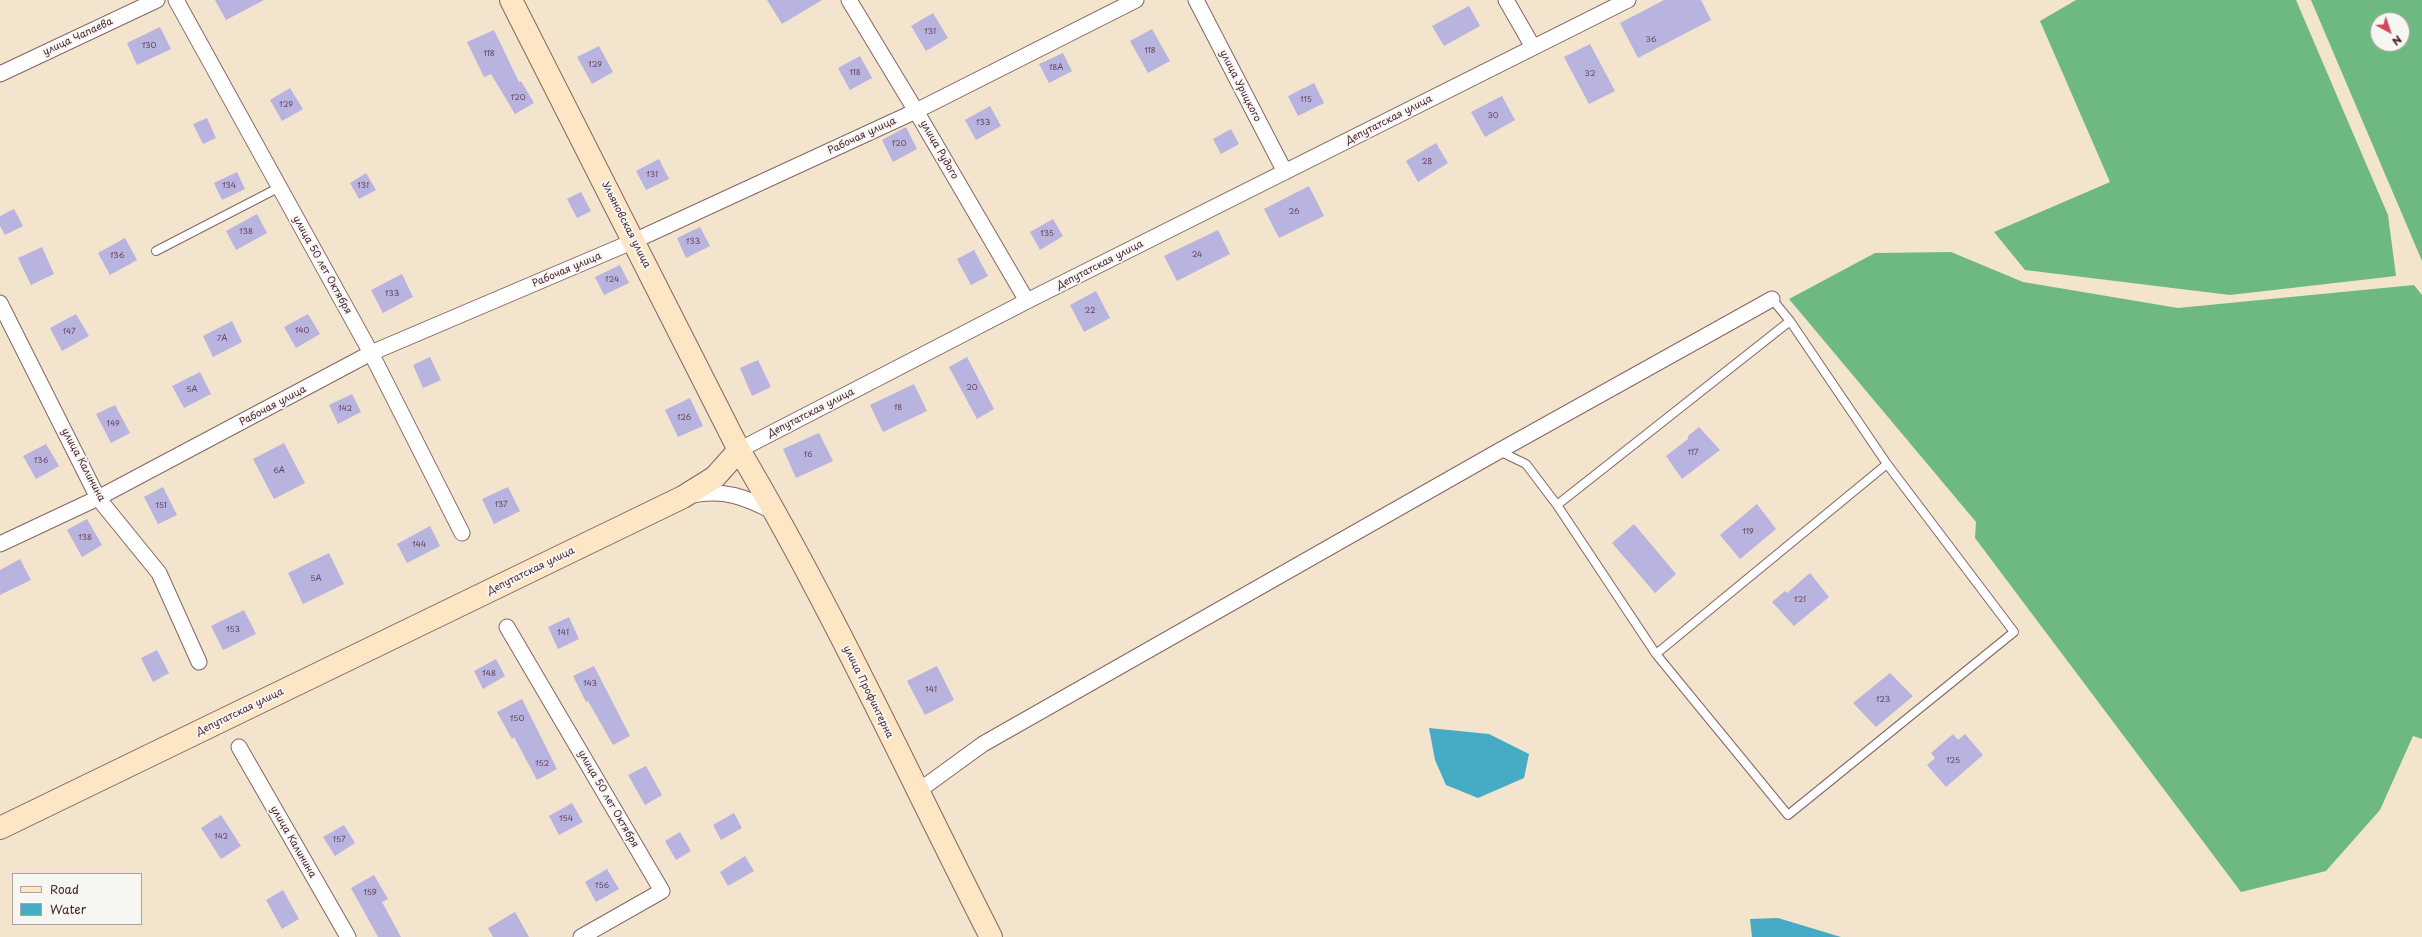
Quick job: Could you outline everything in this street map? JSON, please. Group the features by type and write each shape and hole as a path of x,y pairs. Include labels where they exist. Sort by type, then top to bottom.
{"main road":[{"name":"Ульяновская улица","path":"511,0 739,450"},
{"name":"Депутатская улица","path":"0,828 683,497 715,477 739,450"},
{"name":"улица Профинтерна","path":"739,450 776,513 838,630 917,792 991,937"}],"street":[{"name":"улица Чапаева","path":"0,74 157,0"},
{"name":"улица 50 лет Октября","path":"176,0 372,353 462,534"},
{"name":"улица Рудого","path":"849,0 1027,301"},
{"name":"Рабочая улица","path":"0,544 98,498 372,353 634,241 916,111 1136,0"},
{"name":"улица Урицкого","path":"1196,0 1285,172"},
{"path":"1506,0 1533,47"},
{"name":"Депутатская улица","path":"739,450 1027,301 1628,0"},
{"path":"917,792 983,744 1499,451 1772,300"},
{"name":"улица Калинина","path":"0,303 98,498 159,573 199,662"},
{"path":"683,497 710,492 730,494 752,500 776,513"},
{"name":"улица 50 лет Октября","path":"507,626 662,891 581,937"},
{"name":"улица Калинина","path":"238,747 348,937"}],"lane":[{"path":"156,251 280,187"},
{"path":"1499,451 1526,464 1557,505 1656,654 1788,815 2014,632 1887,464 1790,320 1772,300"},
{"path":"1557,505 1790,320"},
{"path":"1656,654 1887,464"}],"green space":[{"path":"2076,0 2296,0 2388,215 2396,276 2230,295 2025,270 1994,232 2110,182 2040,21"},
{"path":"2311,0 2422,0 2422,261"},
{"path":"1951,252 2023,282 2178,308 2414,285 2422,295 2422,739 2413,736 2380,810 2326,871 2241,892 1975,538 1976,522 1789,299 1875,253"}],"water":[{"path":"1429,728 1489,734 1529,754 1524,778 1478,798 1446,785 1435,760"},
{"path":"1778,918 1841,937 1752,937 1750,919"}],"building":[{"path":"215,0 264,0 226,20"},
{"path":"767,0 822,0 782,24"},
{"path":"1664,0 1701,0 1711,20 1638,58 1620,23"},
{"path":"1469,6 1480,26 1444,46 1432,26"},
{"path":"933,13 948,38 926,51 911,26"},
{"path":"160,27 171,49 137,65 127,43"},
{"path":"1152,29 1170,61 1148,73 1130,41"},
{"path":"494,30 519,82 521,81 534,103 515,114 491,74 484,77 467,42"},
{"path":"1590,44 1615,91 1589,104 1564,57"},
{"path":"599,46 613,72 592,84 577,57"},
{"path":"1063,53 1072,71 1049,83 1039,64"},
{"path":"860,56 872,78 850,90 838,68"},
{"path":"1314,83 1324,103 1298,116 1288,96"},
{"path":"290,88 303,109 282,121 270,100"},
{"path":"1502,96 1515,120 1485,137 1471,112"},
{"path":"990,106 1001,126 976,140 965,120"},
{"path":"207,118 216,138 203,144 193,124"},
{"path":"906,127 917,149 893,162 882,140"},
{"path":"1231,129 1239,144 1221,154 1213,139"},
{"path":"1436,143 1448,163 1418,182 1406,161"},
{"path":"659,159 669,179 646,190 636,171"},
{"path":"237,172 245,189 222,200 214,183"},
{"path":"366,173 376,190 359,199 350,183"},
{"path":"1309,186 1324,216 1279,238 1264,209"},
{"path":"581,192 591,211 577,218 567,199"},
{"path":"14,209 23,226 5,235 0,226 0,216"},
{"path":"257,214 267,233 236,250 226,231"},
{"path":"1053,219 1063,236 1040,250 1030,232"},
{"path":"700,227 710,246 686,258 677,238"},
{"path":"1218,230 1230,254 1177,281 1164,256"},
{"path":"125,238 137,260 110,275 98,253"},
{"path":"42,247 54,274 31,285 18,258"},
{"path":"974,250 988,276 971,285 957,259"},
{"path":"620,265 629,283 604,295 595,277"},
{"path":"402,274 413,297 383,313 371,290"},
{"path":"1096,291 1110,318 1084,332 1070,305"},
{"path":"76,314 89,336 62,351 50,328"},
{"path":"308,314 320,334 296,348 284,327"},
{"path":"232,321 242,342 213,357 203,336"},
{"path":"430,357 441,380 423,388 413,365"},
{"path":"967,357 994,409 977,419 949,367"},
{"path":"758,360 771,387 752,396 740,368"},
{"path":"200,372 211,394 184,408 172,386"},
{"path":"914,384 927,411 883,432 870,405"},
{"path":"352,394 361,412 338,424 329,405"},
{"path":"690,398 703,426 678,437 665,410"},
{"path":"115,405 130,433 111,443 96,414"},
{"path":"1699,427 1720,450 1682,479 1666,456 1688,439 1688,436"},
{"path":"819,433 833,461 796,478 783,449"},
{"path":"284,443 305,483 274,499 253,459"},
{"path":"46,444 59,466 36,479 23,456"},
{"path":"163,487 177,515 158,524 144,497"},
{"path":"508,487 520,511 494,524 482,499"},
{"path":"1757,504 1776,529 1740,559 1720,535"},
{"path":"87,519 102,545 82,557 67,530"},
{"path":"1634,524 1676,574 1655,593 1612,543"},
{"path":"430,526 440,546 407,563 397,544"},
{"path":"329,553 344,584 303,604 288,573"},
{"path":"20,559 31,580 0,595 0,570"},
{"path":"1810,573 1829,597 1794,626 1772,602 1785,591 1787,593"},
{"path":"244,610 256,634 223,650 211,626"},
{"path":"569,617 579,639 558,649 548,627"},
{"path":"157,650 169,673 153,682 141,658"},
{"path":"496,659 505,676 483,689 474,671"},
{"path":"594,666 630,736 613,745 588,701 586,702 573,676"},
{"path":"937,666 954,700 925,715 907,681"},
{"path":"1890,673 1913,696 1876,727 1853,703"},
{"path":"522,699 557,769 537,780 514,737 512,739 497,712"},
{"path":"1953,734 1958,740 1965,734 1983,755 1946,787 1927,765 1935,758 1931,753"},
{"path":"646,766 662,795 645,805 628,775"},
{"path":"572,803 583,822 559,835 549,816"},
{"path":"734,813 742,828 721,840 713,825"},
{"path":"221,815 241,846 221,859 201,828"},
{"path":"344,825 355,843 335,856 323,837"},
{"path":"680,832 691,851 676,860 665,841"},
{"path":"745,856 754,871 728,886 720,872"},
{"path":"607,869 619,889 596,902 585,882"},
{"path":"374,875 388,899 382,902 401,937 378,937 351,888"},
{"path":"283,890 299,919 282,929 266,900"},
{"path":"515,912 529,937 493,937 488,928"}]}
